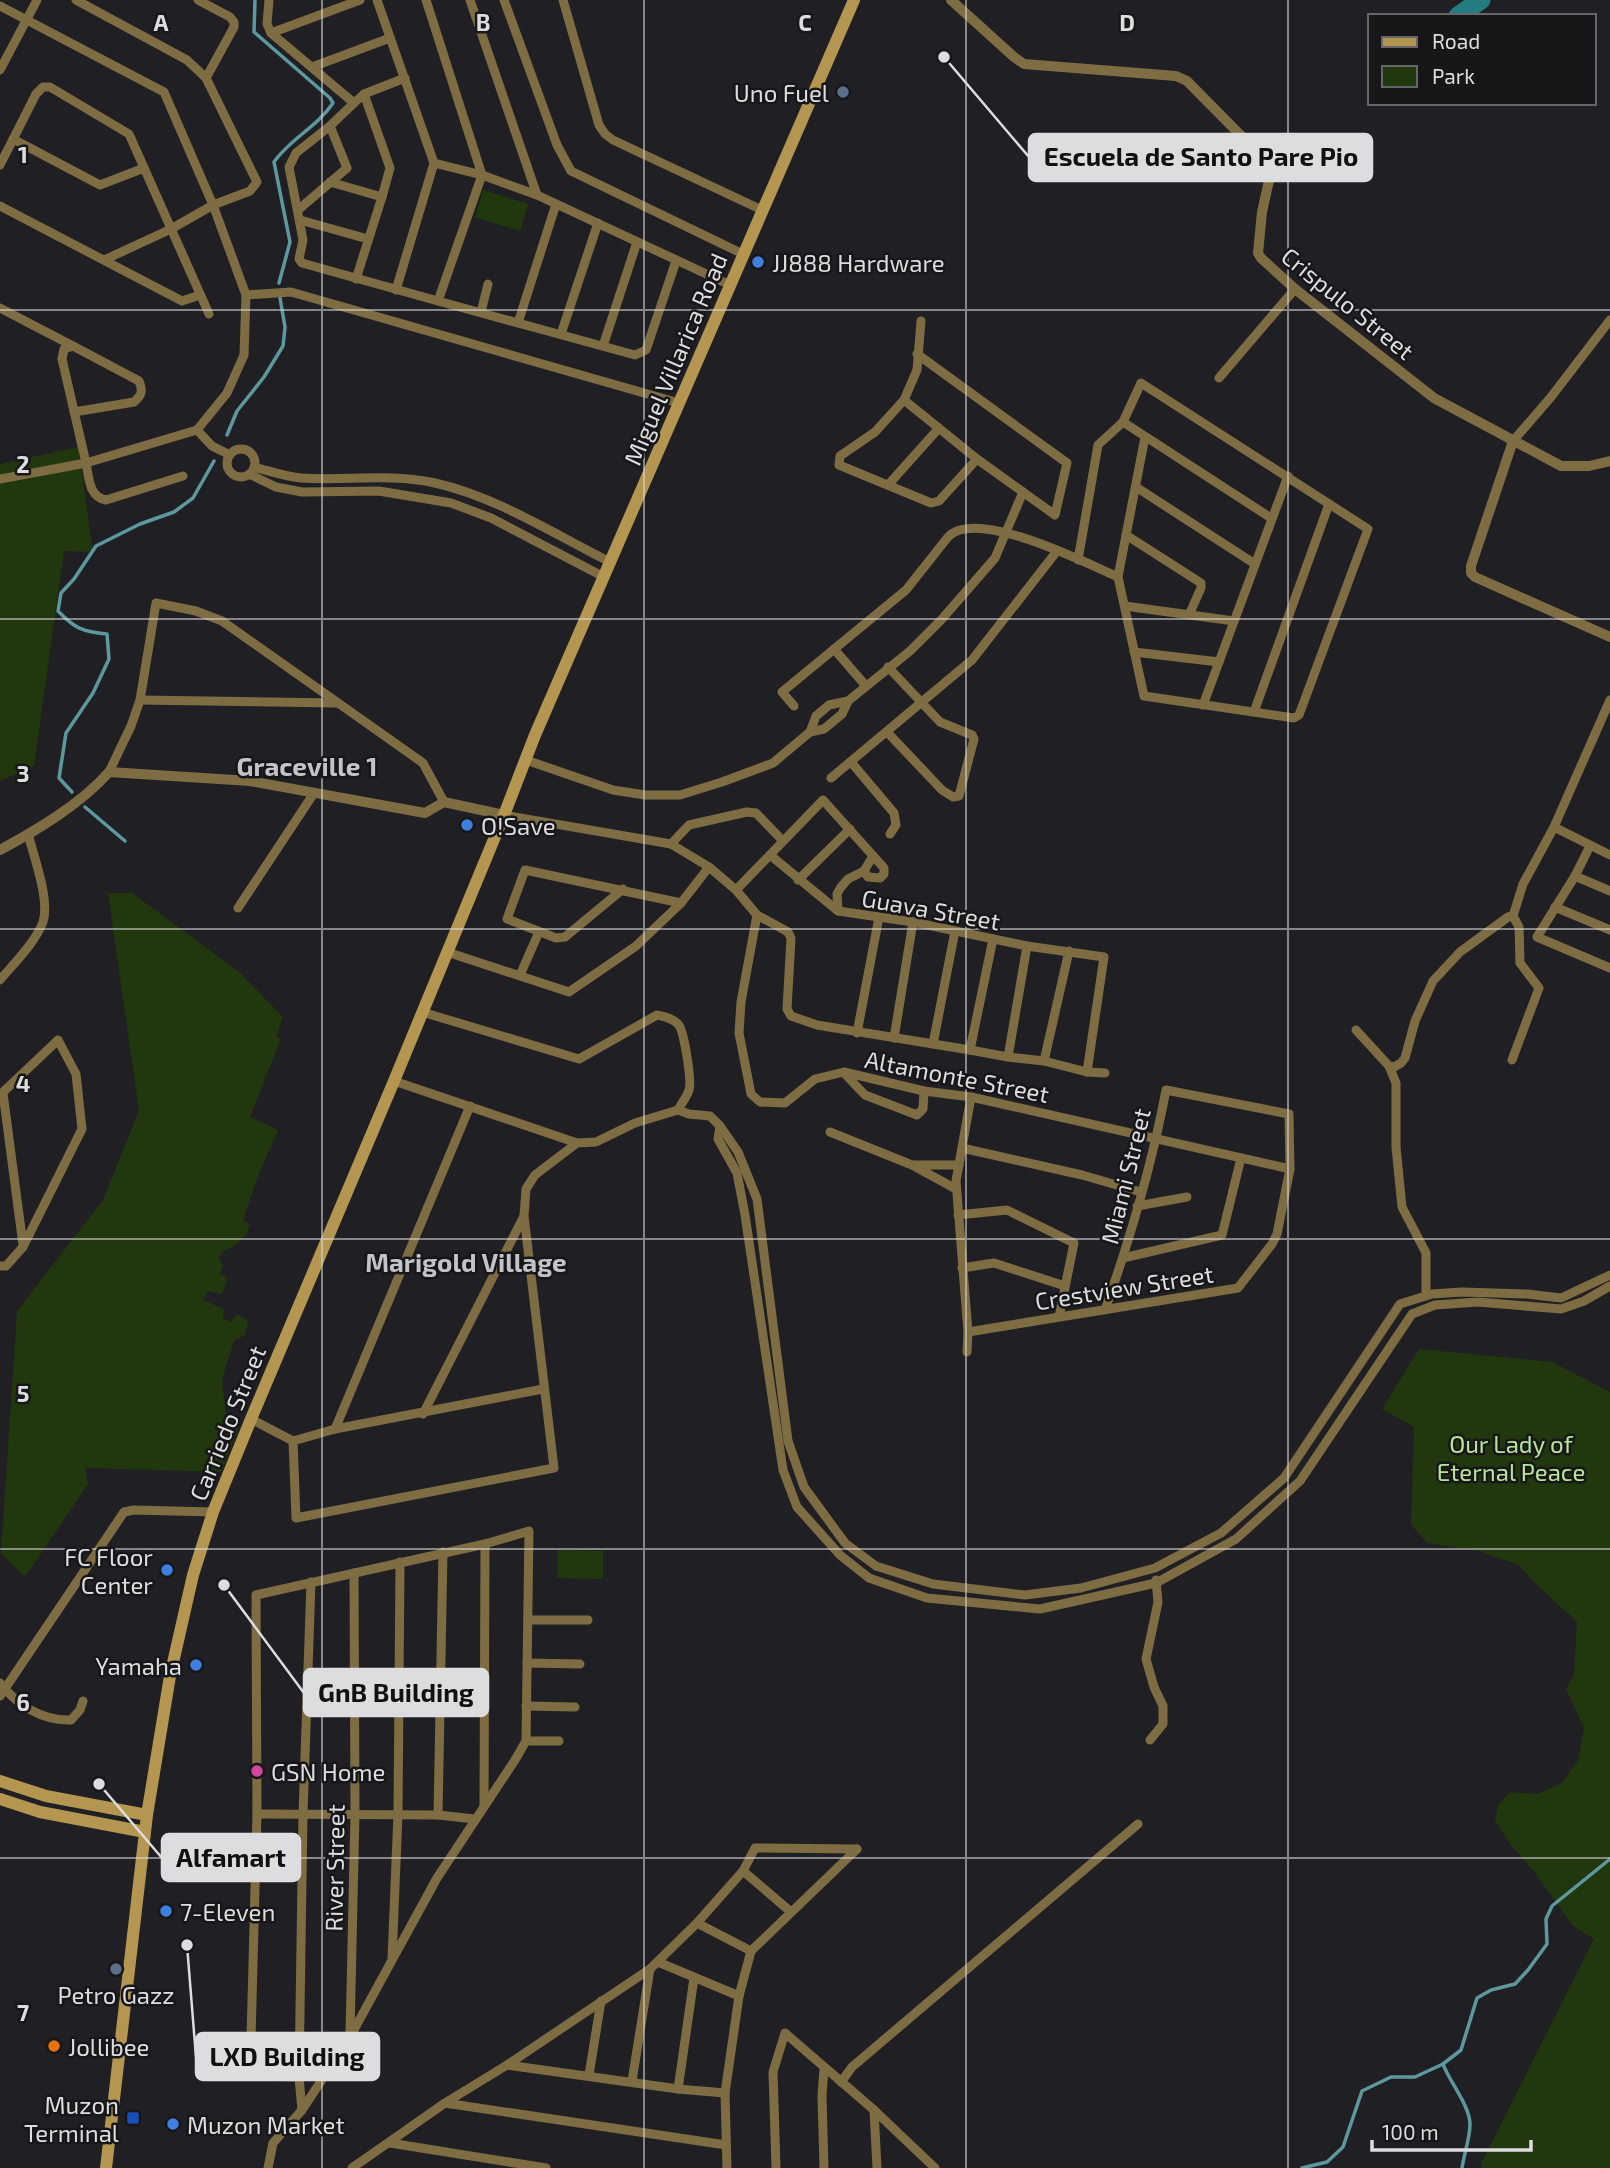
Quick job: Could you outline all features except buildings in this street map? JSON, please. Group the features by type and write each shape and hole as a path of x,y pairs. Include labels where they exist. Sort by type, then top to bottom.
{"main road":[{"name":"Miguel Villarica Road","path":"535,734 854,0"},
{"name":"Carriedo Street","path":"106,2168 147,1815 178,1637 193,1575 213,1511 394,1081 535,734"},
{"path":"0,1781 46,1796 147,1815"},
{"path":"0,1799 40,1812 145,1832"}],"street":[{"path":"0,70 37,0"},
{"path":"76,0 187,60 206,78 257,182 250,191 213,205 171,229 104,260"},
{"path":"198,0 230,17 234,22 234,27 206,78"},
{"path":"268,0 267,24 271,33 354,103"},
{"path":"271,33 360,0"},
{"path":"377,0 434,163 396,290"},
{"path":"426,0 482,175 438,301"},
{"path":"470,0 537,195"},
{"path":"504,0 557,145 571,170 743,254"},
{"path":"563,0 599,125 605,134 762,210"},
{"name":"Crispulo Street","path":"951,0 1024,64 1176,76 1187,81 1272,167 1262,212 1258,253 1295,289 1434,398 1513,442 1561,466 1589,466 1610,461"},
{"path":"0,6 164,92 213,205 246,295 244,355 227,393 197,430 86,463 0,479"},
{"path":"312,67 390,38"},
{"path":"405,78 364,94 296,153 289,167 303,240 299,259 302,264 635,355 646,350 676,261"},
{"path":"0,165 36,94 43,87 50,87 129,134 209,314"},
{"path":"356,279 390,168 364,94"},
{"path":"299,215 347,168 330,126"},
{"path":"13,139 100,185 145,168"},
{"path":"434,163 482,175 537,195 730,285"},
{"path":"330,182 382,197"},
{"path":"518,323 556,204"},
{"path":"0,206 182,301 201,295"},
{"path":"299,215 368,239"},
{"path":"561,334 598,223"},
{"path":"603,346 638,242"},
{"path":"481,312 488,284"},
{"path":"1219,378 1295,289"},
{"path":"246,295 291,292 679,403"},
{"path":"0,308 139,381 142,389 140,397 134,402 74,412"},
{"path":"1610,320 1513,442 1471,566 1471,573 1475,578 1610,637"},
{"path":"921,321 917,370 904,400 874,432 840,456 839,465 931,503 939,502 977,459"},
{"path":"74,345 64,349 62,359 92,492 98,499 106,500 183,476"},
{"path":"904,400 977,459 1055,515 1067,463 917,354"},
{"path":"1078,560 1098,444 1123,422 1142,383 1368,528 1299,715 1294,718 1144,696 1118,577 1145,437"},
{"path":"1123,422 1271,518"},
{"path":"888,485 939,428"},
{"path":"197,430 212,446 230,454"},
{"path":"252,471 255,458 246,450 237,450 230,454 228,463 233,474 241,477 252,471 298,478 378,477 434,483 507,509 610,562"},
{"path":"252,471 276,487 302,492 379,491 451,503 491,518 604,577"},
{"path":"1203,705 1288,476"},
{"path":"1136,487 1255,564"},
{"path":"810,732 824,729 842,714 848,701 918,643 977,580 995,558 1023,492"},
{"path":"1254,712 1329,504"},
{"path":"794,706 782,692 906,590 953,532 972,528 1005,532 1118,577"},
{"path":"1126,535 1201,583 1189,615"},
{"path":"831,778 972,660 1057,551"},
{"path":"0,850 94,789 109,772 140,700 156,603 210,615 222,621 423,763 444,802"},
{"path":"1125,607 1234,621"},
{"path":"834,649 866,686"},
{"path":"1134,652 1219,662"},
{"path":"887,732 942,790 950,796 958,797 974,739 972,735 940,722 888,667"},
{"path":"140,700 339,704"},
{"path":"1512,1059 1539,988 1520,963 1519,927 1513,916 1524,884 1554,827 1610,700"},
{"path":"526,760 613,790 662,797 680,795 772,764 810,732 817,716 829,705 848,701"},
{"path":"851,762 894,813 896,825 890,834"},
{"path":"109,772 250,780 425,813 444,802 671,844 709,867 736,890 757,915 788,932 788,1013 791,1016 817,1025 857,1033 970,1049 1008,1058 1044,1061 1087,1072 1105,1073"},
{"path":"238,908 314,793"},
{"path":"736,890 823,800 884,868 884,874 880,878 869,877 864,871"},
{"path":"671,844 688,825 747,812 756,813 783,841"},
{"path":"1554,827 1610,855"},
{"path":"798,880 850,829"},
{"path":"0,981 34,938 43,921 45,902 28,834"},
{"path":"1590,846 1575,876 1537,937 1610,968"},
{"name":"Guava Street","path":"770,855 838,911 913,922 1027,946 1104,957 1087,1072"},
{"path":"838,911 837,894 841,887 848,879 864,871 873,856"},
{"path":"447,953 569,992 636,946 681,903 709,867"},
{"path":"622,889 565,937 556,938 508,919 525,870 622,889 681,903"},
{"path":"1575,876 1610,891"},
{"path":"1555,907 1610,930"},
{"name":"Altamonte Street","path":"757,915 741,1002 739,1033 751,1094 760,1102 785,1103 815,1079 844,1072 924,1091 971,1097 1157,1137 1290,1168"},
{"path":"1389,1066 1394,1067 1405,1058 1415,1021 1433,981 1460,952 1513,916"},
{"path":"857,1033 879,918"},
{"path":"894,1038 913,922"},
{"path":"520,975 539,932"},
{"path":"933,1044 955,932"},
{"path":"970,1049 993,939"},
{"path":"1008,1058 1027,946"},
{"path":"1044,1061 1069,951"},
{"path":"422,1012 579,1059 657,1015 667,1017 676,1021 681,1029 689,1082 689,1091 678,1110"},
{"path":"1356,1030 1389,1066 1396,1083 1396,1147 1402,1207 1426,1253 1426,1296"},
{"path":"0,1266 6,1266 23,1247 82,1129 76,1074 58,1040 1,1094 23,1247"},
{"path":"844,1072 865,1095 917,1115 923,1108 924,1091"},
{"path":"394,1081 577,1143 596,1142 635,1123 678,1110 710,1116 738,1152 757,1199 788,1441 804,1488 845,1543 876,1566 933,1584 1025,1595 1081,1588 1155,1568 1221,1533 1284,1478 1400,1304 1426,1296 1462,1292 1561,1298 1610,1275"},
{"name":"Miami Street","path":"1105,1310 1124,1258 1157,1137 1166,1090"},
{"name":"Crestview Street","path":"968,1332 1238,1288 1277,1234 1290,1168 1289,1114 1166,1090"},
{"path":"967,1352 968,1332 956,1189 971,1097"},
{"path":"335,1429 470,1106"},
{"path":"720,1126 718,1139 740,1183 783,1470 796,1507 840,1555 869,1578 928,1598 1040,1609 1156,1583 1236,1539 1300,1481 1412,1314 1435,1305 1478,1302 1561,1309 1584,1301 1610,1286"},
{"path":"830,1132 912,1165 956,1189"},
{"path":"293,1441 296,1518 554,1468 524,1216 526,1189 535,1175 577,1143"},
{"path":"962,1148 1082,1175 1141,1192"},
{"path":"1124,1258 1222,1235 1241,1158"},
{"path":"912,1165 959,1165"},
{"path":"1137,1206 1187,1197"},
{"path":"958,1215 1006,1210 1074,1243 1059,1317"},
{"path":"423,1414 524,1216"},
{"path":"962,1268 994,1263 1065,1286"},
{"path":"251,1419 293,1441 335,1429 543,1389"},
{"path":"83,1701 76,1716 71,1720 64,1720 29,1710 2,1689 124,1512 213,1511"},
{"path":"268,2168 273,2143 302,2110 350,2037 437,1878 526,1741 529,1531 485,1544 256,1595 257,1814 250,2076 299,2077"},
{"path":"484,1807 485,1544"},
{"path":"438,1815 443,1552"},
{"path":"391,1963 398,1814 400,1562"},
{"path":"869,1578 876,1566"},
{"path":"1150,1740 1163,1724 1163,1706 1153,1687 1146,1659 1158,1602 1155,1568"},
{"name":"River Street","path":"350,2037 355,1814 354,1573"},
{"path":"302,2110 299,2077 303,1814 311,1582"},
{"path":"528,1620 588,1619"},
{"path":"527,1663 580,1664"},
{"path":"526,1706 575,1707"},
{"path":"526,1741 559,1741"},
{"path":"257,1814 398,1814 475,1819"},
{"path":"841,2082 852,2067 1138,1824"},
{"path":"352,2168 445,2103 507,2065 650,1969 697,1923 743,1871 755,1848 856,1849 751,1951 739,1996 725,2093 727,2168"},
{"path":"743,1871 791,1912"},
{"path":"697,1923 751,1951"},
{"path":"658,1962 739,1996"},
{"path":"632,2081 650,1969"},
{"path":"678,2089 694,1978"},
{"path":"589,2075 601,2001"},
{"path":"776,2168 773,2072 785,2032 874,2110 932,2167"},
{"path":"507,2065 725,2093"},
{"path":"824,2068 824,2168"},
{"path":"445,2103 726,2145"},
{"path":"874,2110 877,2168"},
{"path":"390,2143 493,2164 547,2168"}],"green space":[{"path":"483,190 528,204 520,231 475,217"},
{"path":"78,447 93,552 64,551 34,766 0,781 0,464"},
{"path":"108,893 132,893 239,972 283,1017 276,1036 281,1038 250,1117 278,1130 257,1178 243,1220 250,1225 248,1230 239,1242 222,1251 219,1259 223,1265 220,1274 228,1278 222,1294 208,1291 203,1300 224,1309 223,1318 231,1322 237,1314 248,1321 245,1335 234,1341 222,1379 226,1417 239,1427 221,1472 85,1468 88,1484 25,1577 1,1554 17,1311 103,1200 139,1111"},
{"name":"Our Lady of Eternal Peace","path":"1419,1349 1552,1362 1610,1392 1610,2168 1481,2168 1594,1939 1573,1926 1532,1869 1510,1844 1495,1820 1498,1805 1510,1792 1538,1794 1562,1783 1578,1760 1584,1728 1566,1689 1574,1674 1577,1622 1519,1565 1479,1551 1428,1543 1411,1525 1414,1427 1382,1409"},
{"path":"558,1550 603,1551 603,1579 557,1578"}],"waterway":[{"path":"255,0 254,32 333,103 274,162 290,242 279,283"},
{"path":"1461,14 1481,0"},
{"path":"227,435 237,411 264,377 283,346 285,327 280,298"},
{"path":"72,792 59,778 66,733 93,693 109,659 107,634 80,628 64,617 58,611 61,593 96,546 140,524 174,512 193,498 214,461"},
{"path":"85,807 125,841"},
{"path":"1302,2168 1327,2162 1343,2147 1362,2091 1391,2077 1415,2077 1443,2064 1461,2050 1477,1998 1491,1990 1515,1984 1547,1944 1546,1919 1552,1906 1610,1859"},
{"path":"1443,2064 1469,2117 1469,2135 1462,2168"}],"place":[{"name":"Escuela de Santo Pare Pio","path":"944,57"},
{"name":"Uno Fuel","path":"843,92"},
{"name":"JJ888 Hardware","path":"758,262"},
{"name":"O!Save","path":"467,825"},
{"name":"FC Floor Center","path":"167,1570"},
{"name":"GnB Building","path":"224,1585"},
{"name":"Yamaha","path":"196,1665"},
{"name":"GSN Home","path":"257,1771"},
{"name":"Alfamart","path":"99,1784"},
{"name":"7-Eleven","path":"166,1911"},
{"name":"LXD Building","path":"187,1945"},
{"name":"Petro Gazz","path":"116,1969"},
{"name":"Jollibee","path":"54,2046"},
{"name":"Muzon Terminal","path":"133,2118"},
{"name":"Muzon Market","path":"173,2124"}],"district":[{"name":"Graceville 1","path":"307,765"},
{"name":"Marigold Village","path":"466,1261"}]}
